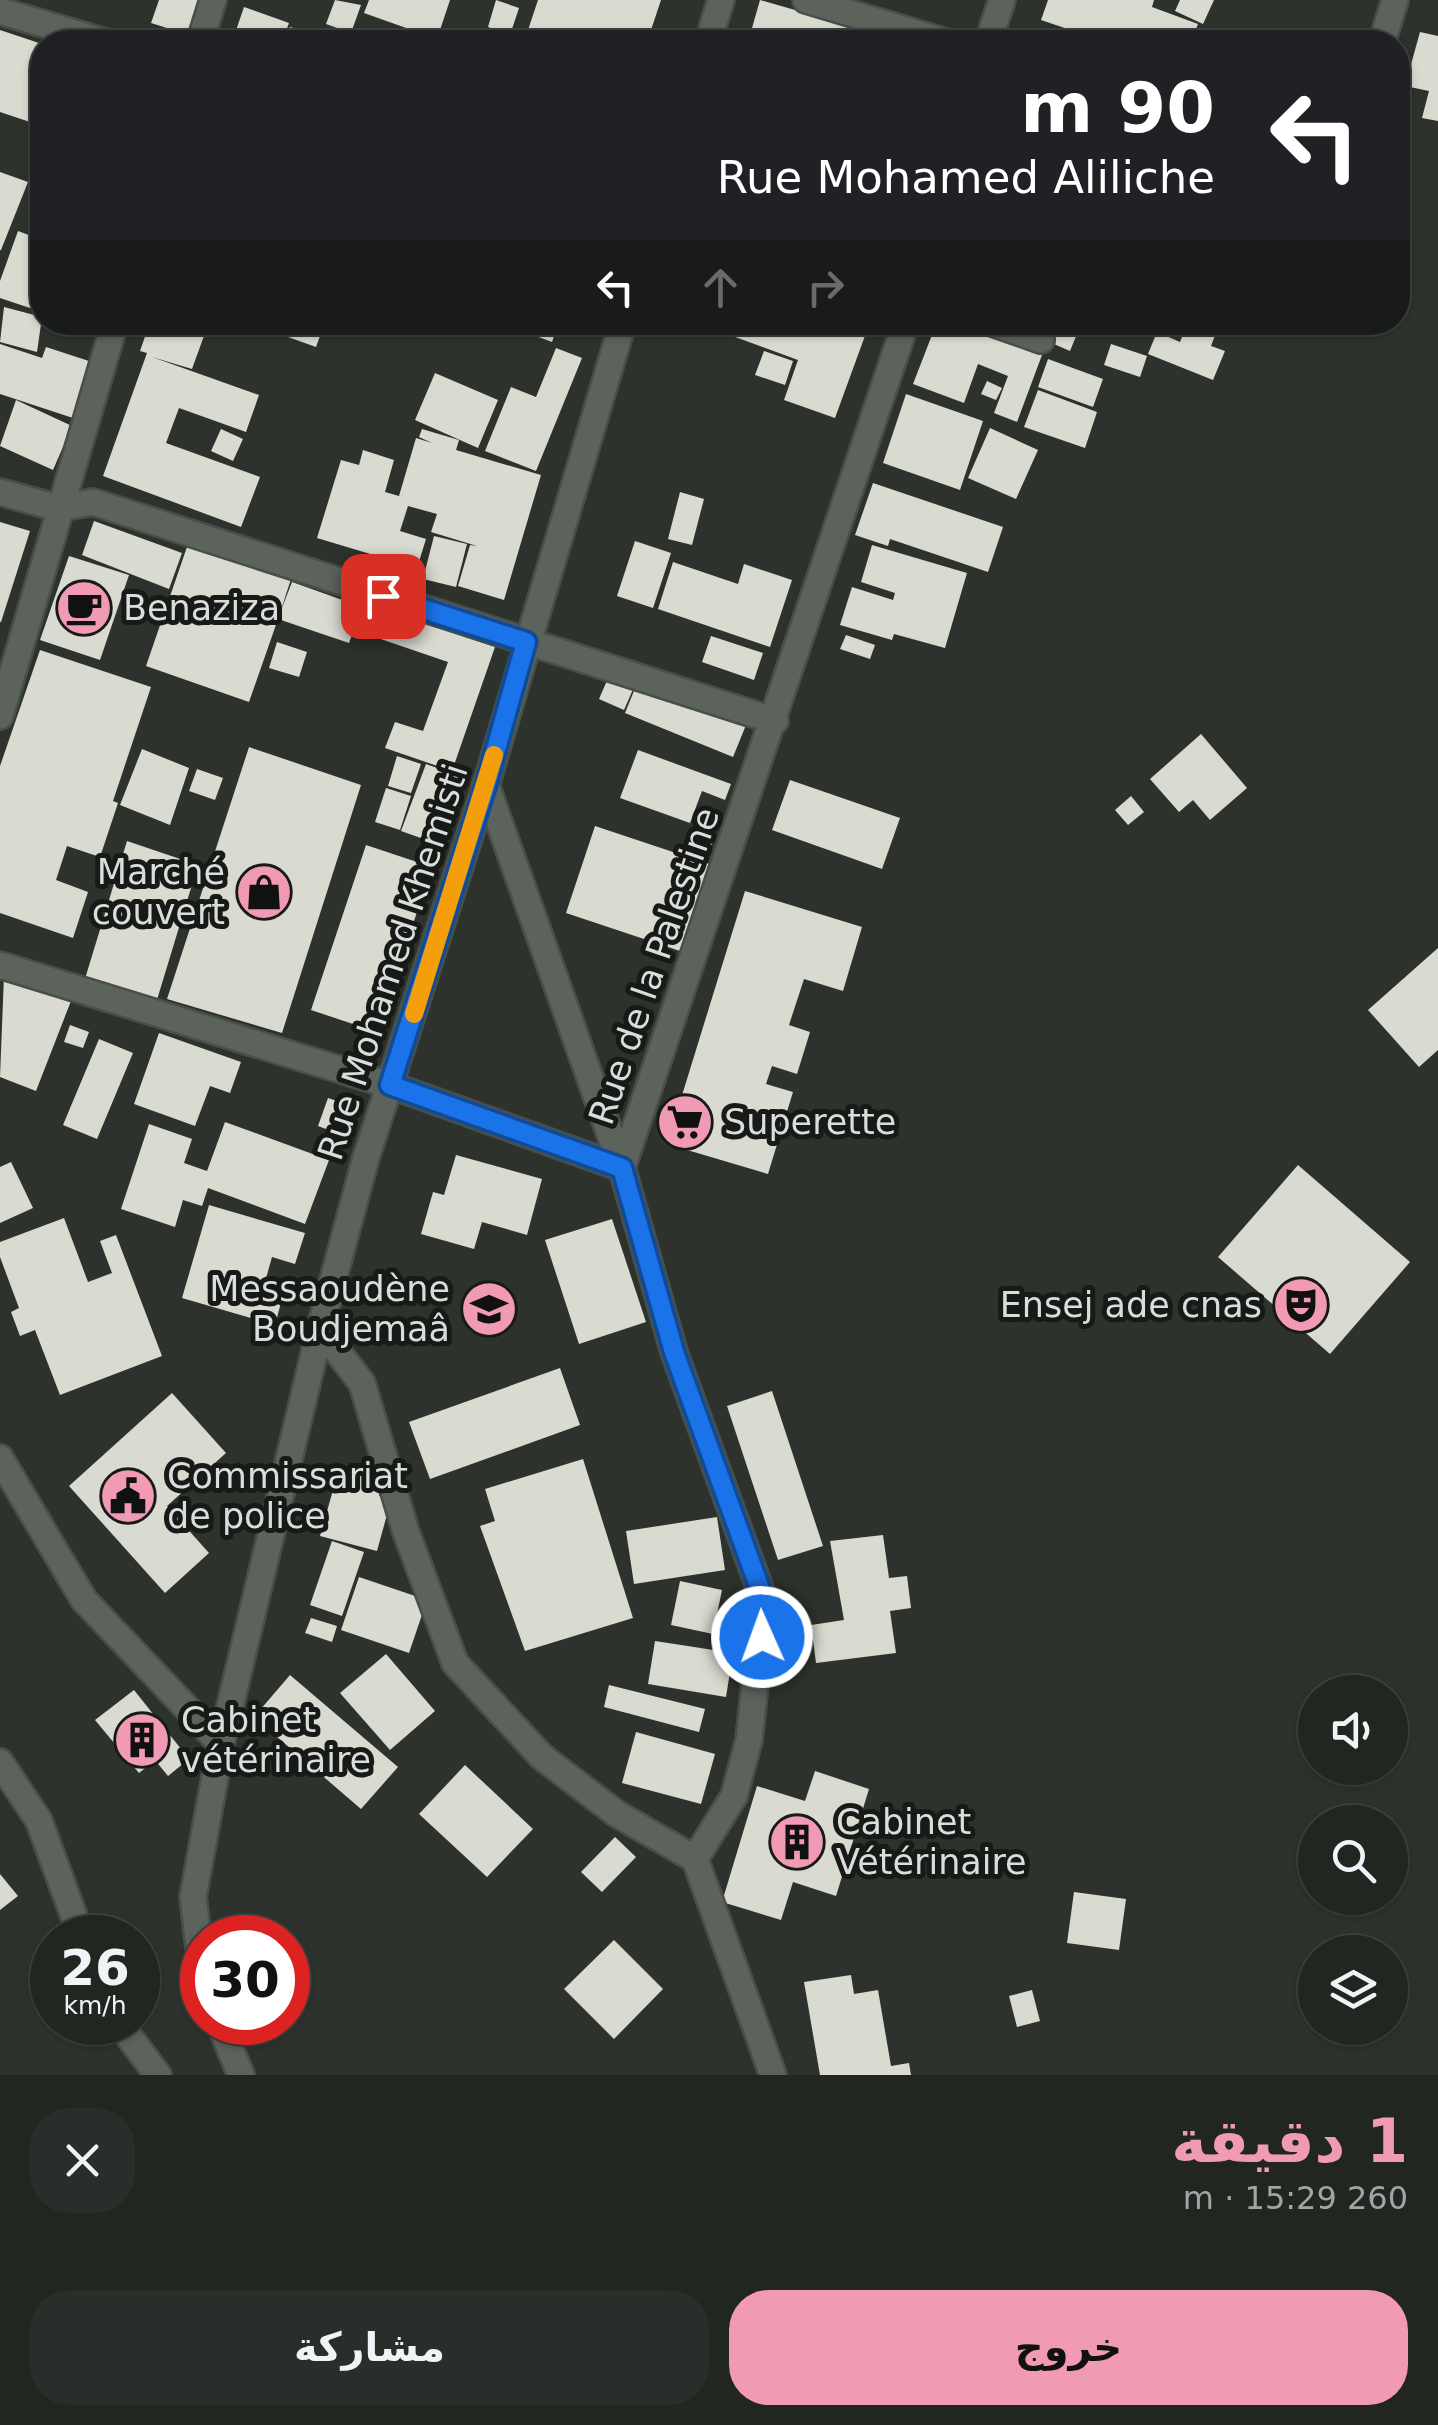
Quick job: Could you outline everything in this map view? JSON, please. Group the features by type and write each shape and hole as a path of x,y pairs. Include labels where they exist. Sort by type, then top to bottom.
{"street":[{"path":"204,30 214,0"},
{"path":"712,30 722,0"},
{"path":"806,0 906,30"},
{"path":"992,30 1002,0"},
{"path":"1386,30 1395,0"},
{"path":"0,11 65,30"},
{"path":"0,716 110,335"},
{"name":"Rue Mohamed Khemisti","path":"195,1915 193,1897 221,1744 320,1329 390,1085 486,785 618,335"},
{"name":"Rue de la Palestine","path":"695,1859 734,1796 760,1674 764,1600 674,1352 622,1168 902,335"},
{"path":"1027,335 1041,340"},
{"path":"0,492 58,508 93,502 774,721"},
{"path":"486,785 622,1168"},
{"path":"0,965 390,1085 622,1168"},
{"path":"320,1329 362,1383 406,1532 455,1663 542,1757 617,1814 695,1859 773,2075"},
{"path":"0,1458 84,1600 221,1744"},
{"path":"0,1762 39,1821 74,1915"},
{"path":"135,2045 158,2075"},
{"path":"229,2045 241,2075"}],"building":[{"path":"159,0 200,0 191,30 173,30 151,23"},
{"path":"335,0 361,5 352,30 326,24"},
{"path":"369,0 450,0 440,30 412,30 364,13"},
{"path":"496,0 519,8 512,30 488,27"},
{"path":"538,0 661,0 651,30 528,30"},
{"path":"760,0 865,30 751,30"},
{"path":"1048,0 1154,0 1152,7 1198,24 1196,30 1071,30 1041,20"},
{"path":"1180,0 1214,0 1203,24 1175,11"},
{"path":"244,7 289,23 286,30 236,30"},
{"path":"0,30 30,40 30,122 0,112"},
{"path":"1420,32 1438,36 1438,121 1422,118 1429,91 1410,87 1410,68"},
{"path":"0,172 28,182 1,250 0,250"},
{"path":"18,231 30,236 30,308 0,298 0,281"},
{"path":"4,307 30,314 30,335 39,335 37,352 0,342"},
{"path":"146,335 204,335 192,369 152,357 259,395 246,432 179,408 166,443 260,477 241,527 103,476 147,353 140,351"},
{"path":"282,335 320,335 316,347"},
{"path":"533,335 554,335 552,342"},
{"path":"730,335 865,335 835,418 784,400 798,360"},
{"path":"932,335 989,335 1042,355 1017,422 994,413 1008,376 978,364 964,403 913,384"},
{"path":"1050,335 1077,335 1070,351 1047,341"},
{"path":"1156,335 1180,342 1183,335 1215,335 1211,346 1225,351 1213,380 1148,354"},
{"path":"0,344 42,358 46,347 95,363 76,419 0,394"},
{"path":"1111,344 1147,356 1140,377 1104,365"},
{"path":"556,348 582,358 536,471 485,451 511,387 536,397"},
{"path":"764,351 793,361 785,385 755,375"},
{"path":"1048,359 1103,379 1093,407 1038,387"},
{"path":"435,373 498,400 478,448 415,420"},
{"path":"987,381 1002,388 996,400 981,394"},
{"path":"1038,390 1097,412 1085,448 1024,427"},
{"path":"906,394 983,421 960,490 883,463"},
{"path":"16,400 72,426 53,470 0,446"},
{"path":"990,428 1038,450 1016,499 968,478"},
{"path":"221,429 243,439 233,461 211,451"},
{"path":"422,429 459,440 456,450 541,475 504,600 458,586 470,545 477,546 431,532 437,514 408,506 400,531 426,539 417,568 317,538 341,460 359,465 363,450 394,460 385,492 399,496 416,438 432,443 419,437"},
{"path":"873,483 1003,527 988,572 890,539 888,546 855,535"},
{"path":"680,492 704,499 692,545 668,539"},
{"path":"94,521 182,553 169,589 82,555"},
{"path":"0,522 30,531 1,622 0,622"},
{"path":"434,536 467,544 456,587 423,579"},
{"path":"635,541 671,553 653,608 617,596"},
{"path":"188,544 291,579 280,613 292,582 362,607 349,643 278,619 249,702 146,666"},
{"path":"872,545 967,573 945,648 894,634 892,640 840,625 852,587 893,600 895,593 861,582"},
{"name":"Benaziza","path":"69,556 129,575 100,660 40,640"},
{"path":"673,562 738,584 744,564 792,580 770,647 658,609"},
{"path":"376,607 495,647 452,771 385,748 395,722 423,731 448,662 366,634"},
{"path":"846,635 875,645 870,659 840,649"},
{"path":"711,636 763,653 754,680 702,662"},
{"path":"277,642 307,652 299,677 269,668"},
{"path":"40,650 151,687 113,801 118,803 100,857 67,846 56,880 88,892 73,938 0,913 0,766"},
{"path":"609,676 634,687 624,710 599,699"},
{"path":"638,681 746,725 733,757 625,713"},
{"path":"1201,734 1247,788 1210,820 1193,800 1179,812 1150,779"},
{"name":"Marché couvert","path":"249,747 361,785 282,1033 167,999"},
{"path":"142,749 189,768 170,825 120,805"},
{"path":"638,750 731,784 725,800 702,791 690,823 620,798"},
{"path":"397,756 421,764 411,793 388,786"},
{"path":"426,764 459,776 435,843 401,831"},
{"path":"197,769 223,778 215,800 189,791"},
{"path":"790,780 900,818 882,869 772,830"},
{"path":"386,788 411,796 400,830 375,822"},
{"path":"1131,796 1144,812 1128,825 1115,810"},
{"path":"705,820 718,823 711,846 698,842"},
{"path":"595,826 712,865 683,952 566,913"},
{"name":"Marché couvert","path":"127,841 198,865 156,1003 84,982"},
{"path":"366,845 432,867 377,1032 311,1010"},
{"path":"745,891 862,927 843,991 804,979 789,1025 810,1032 797,1074 772,1066 766,1084 793,1092 768,1174 667,1144"},
{"path":"1438,948 1438,1050 1419,1067 1368,1010"},
{"path":"4,975 71,1001 36,1091 0,1077"},
{"path":"70,1025 89,1032 83,1048 64,1042"},
{"path":"159,1033 241,1062 230,1093 210,1086 195,1126 134,1104"},
{"path":"99,1039 133,1053 97,1139 63,1125"},
{"path":"328,1098 355,1107 345,1136 318,1126"},
{"path":"225,1122 329,1160 305,1224 208,1188 202,1206 183,1200 175,1227 121,1209 149,1124 192,1139 184,1163 207,1171"},
{"path":"456,1155 542,1179 527,1235 482,1222 474,1249 421,1234 433,1192 444,1195"},
{"path":"11,1162 33,1208 0,1223 0,1167"},
{"path":"1298,1165 1410,1262 1330,1354 1218,1257"},
{"path":"209,1205 305,1233 295,1264 272,1257 263,1289 283,1295 275,1325 182,1298"},
{"path":"64,1218 88,1282 112,1273 100,1241 116,1235 162,1356 60,1395 35,1330 20,1336 11,1312 19,1308 0,1257 0,1242"},
{"path":"612,1219 646,1322 579,1344 545,1240"},
{"path":"560,1368 580,1425 430,1479 409,1422"},
{"path":"772,1391 823,1546 778,1560 727,1406"},
{"name":"Commissariat de police","path":"172,1393 226,1453 167,1506 209,1553 165,1593 69,1486"},
{"path":"583,1459 633,1618 525,1651 480,1526 495,1521 485,1489"},
{"path":"339,1469 383,1481 379,1496 391,1500 377,1551 320,1536"},
{"path":"717,1517 725,1570 634,1584 626,1531"},
{"path":"883,1535 889,1578 907,1576 911,1608 890,1611 896,1653 816,1663 811,1625 844,1620 830,1541"},
{"path":"332,1541 364,1552 342,1616 310,1605"},
{"path":"359,1577 427,1600 409,1653 341,1630"},
{"path":"680,1581 722,1590 713,1634 671,1625"},
{"path":"311,1618 337,1626 332,1642 305,1633"},
{"path":"655,1641 733,1653 726,1697 648,1684"},
{"path":"386,1654 435,1711 390,1750 340,1693"},
{"path":"290,1675 398,1767 361,1809 254,1717"},
{"path":"609,1685 705,1709 699,1732 604,1707"},
{"name":"Cabinet vétérinaire","path":"134,1690 189,1759 168,1776 155,1760 139,1773 95,1720"},
{"path":"636,1732 715,1754 701,1804 622,1783"},
{"path":"465,1765 533,1829 487,1877 419,1814"},
{"name":"Cabinet Vétérinaire","path":"815,1771 869,1789 836,1896 793,1882 781,1920 722,1902 757,1786 805,1801"},
{"path":"615,1837 636,1857 602,1892 581,1872"},
{"path":"0,1874 18,1896 0,1910"},
{"path":"1074,1892 1126,1899 1119,1950 1067,1943"},
{"path":"614,1940 663,1989 614,2039 564,1989"},
{"path":"851,1975 854,1994 878,1990 891,2066 909,2063 911,2075 820,2075 804,1982"},
{"path":"1032,1990 1040,2021 1017,2027 1009,1996"}],"slow traffic":[{"path":"414,1014 494,755"}],"place":[{"name":"Benaziza","path":"84,608"},
{"name":"Marché couvert","path":"264,892"},
{"name":"Superette","path":"685,1122"},
{"name":"Ensej ade cnas","path":"1301,1305"},
{"name":"Messaoudène Boudjemaâ","path":"489,1309"},
{"name":"Commissariat de police","path":"128,1496"},
{"name":"Cabinet vétérinaire","path":"142,1740"},
{"name":"Cabinet Vétérinaire","path":"797,1842"}],"route":[{"path":"383,596 526,642 486,785 390,1085 622,1168 674,1352 764,1600 762,1637"}]}
